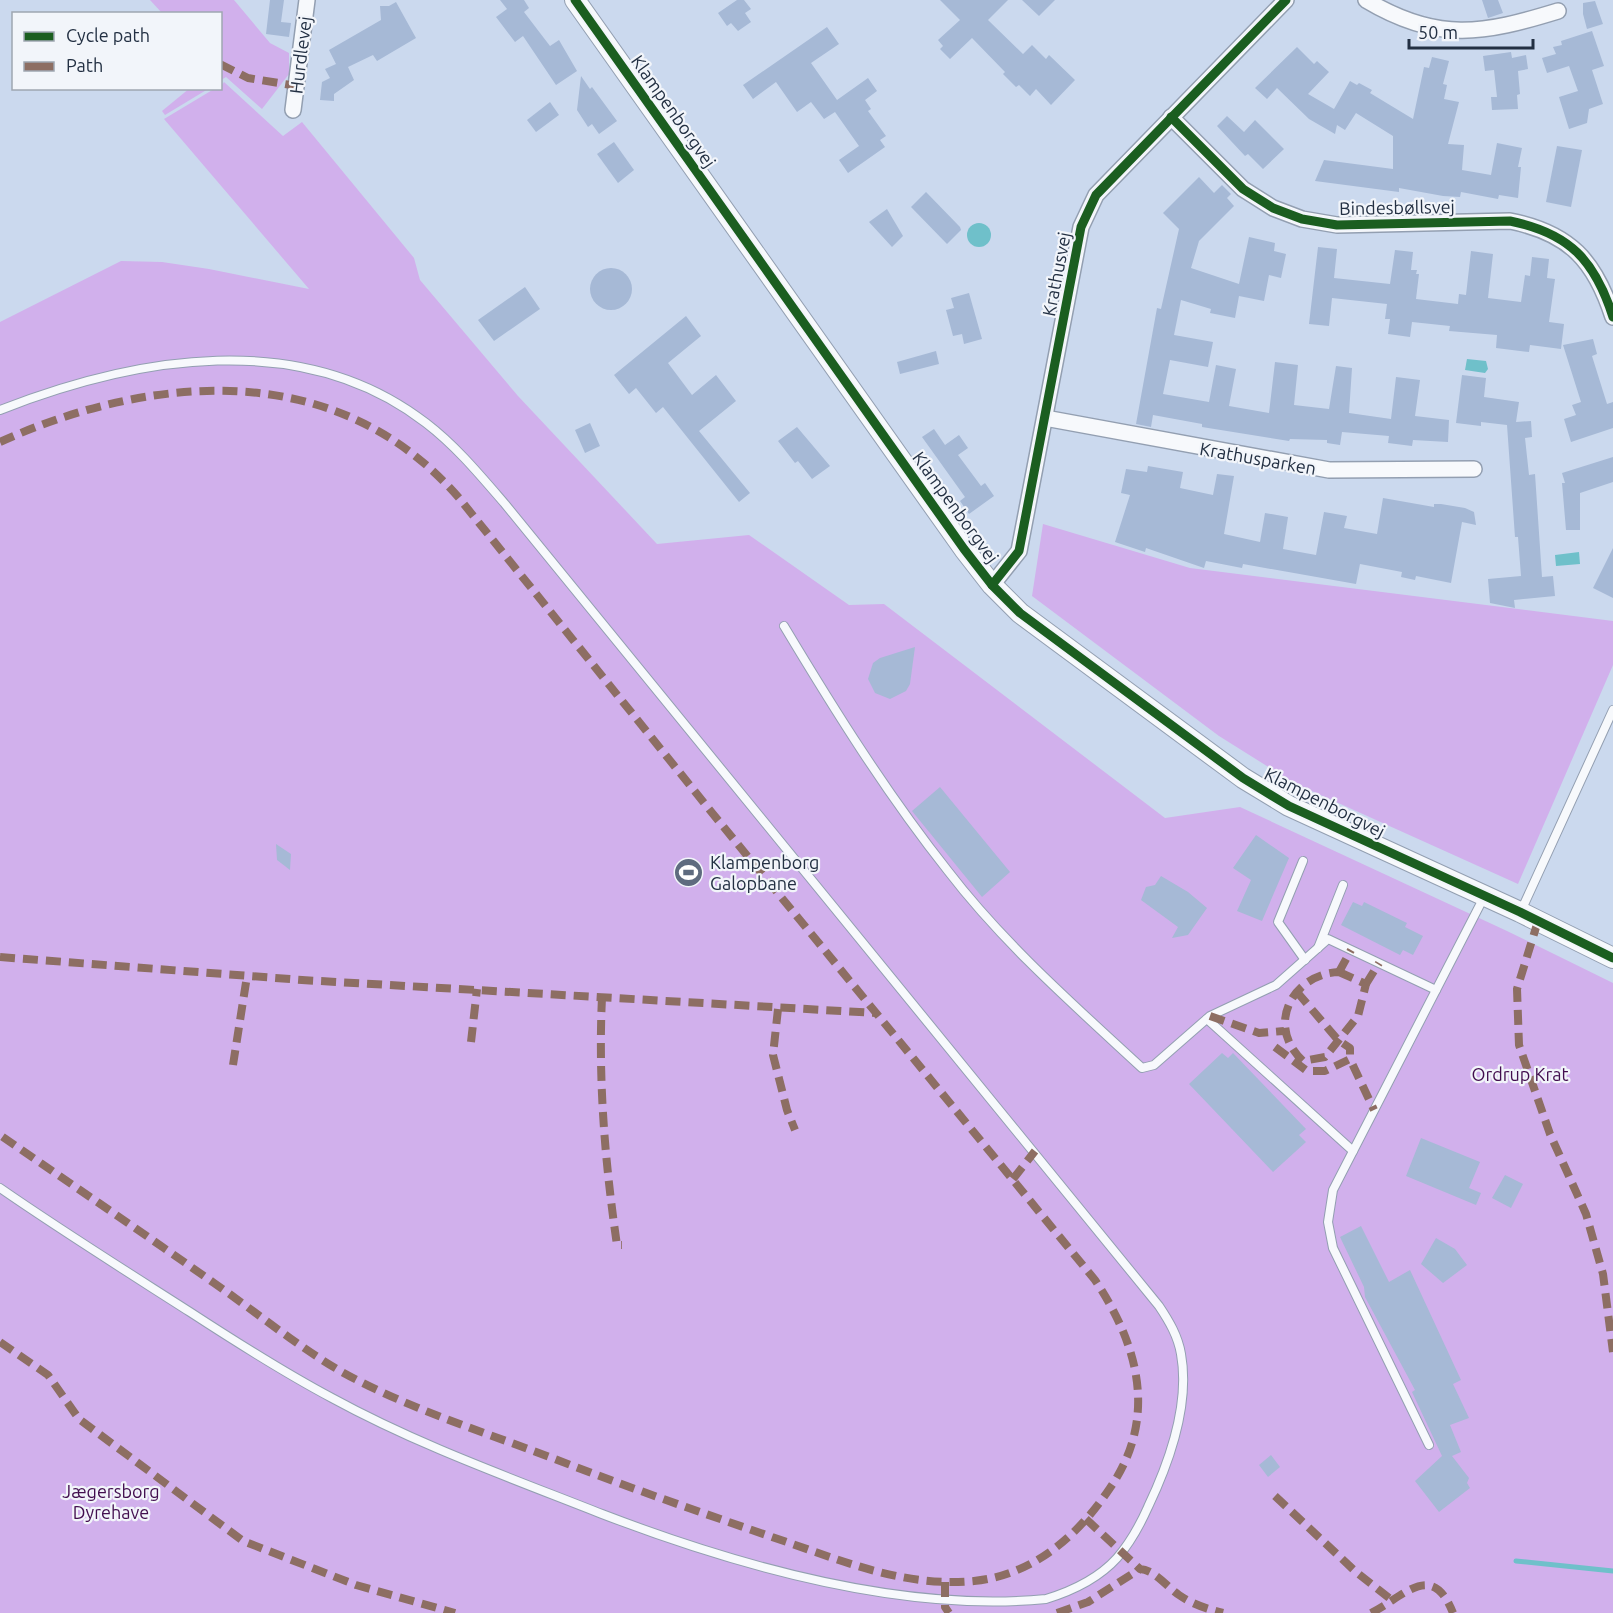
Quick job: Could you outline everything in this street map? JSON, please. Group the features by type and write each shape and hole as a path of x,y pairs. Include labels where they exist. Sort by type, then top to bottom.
{"street":[{"name":"Hurdlevej","path":"293,110 307,0"},
{"name":"Klampenborgvej","path":"575,0 964,549 992,585 1020,613 1243,778 1289,806 1520,912 1613,958"},
{"name":"Krathusvej","path":"992,585 1019,551 1081,227 1096,195 1286,0"},
{"path":"1366,0 1413,23 1443,29 1472,31 1502,28 1558,11"},
{"name":"Bindesbøllsvej","path":"1171,117 1243,189 1273,208 1302,219 1337,225 1510,221 1534,226 1557,236 1576,251 1592,269 1604,290 1613,317"},
{"name":"Krathusparken","path":"1045,418 1329,470 1474,469"}],"lane":[{"path":"0,410 76,385 174,363 211,359 274,361 333,376 386,398 410,412 457,450 506,504 1140,1280 1160,1306 1177,1339 1181,1355 1182,1380 1175,1431 1158,1487 1132,1538 1107,1568 1076,1588 1034,1602 989,1611"},
{"path":"784,626 849,734 948,873 1038,973 1142,1068 1154,1065 1207,1019 1276,985 1328,939 1436,990"},
{"path":"1520,912 1613,710"},
{"path":"1302,861 1278,922 1305,960"},
{"path":"1318,948 1343,885"},
{"path":"1429,1445 1333,1248 1328,1222 1333,1190 1485,896"},
{"path":"1207,1019 1353,1151"},
{"path":"0,1188 229,1338 328,1396 387,1426 725,1561 829,1592"},
{"path":"939,1612 955,1613"}],"green space":[{"path":"150,0 234,0 270,43 289,53 289,74 262,109 226,77 222,79 222,12 161,12"},
{"name":"Klampenborg Galopbane","path":"224,82 283,136 302,122 414,258 420,280 518,396 657,544 749,535 849,605 884,604 1165,818 1240,807 1613,983 1613,1613 0,1613 0,322 121,261 162,262 209,269 309,289 164,119 212,90 222,90"},
{"path":"188,90 206,90 165,115 162,111"},
{"path":"1043,524 1190,568 1613,621 1613,665 1518,884 1294,783 1219,736 1032,596"}],"shaded area":[{"path":"979,223 987,227 991,235 987,243 979,247 971,243 967,235 971,227"},
{"path":"1467,359 1486,361 1488,369 1485,373 1465,370"},
{"path":"1579,552 1580,564 1556,566 1555,555"}],"building":[{"path":"270,0 284,0 281,22 291,23 289,37 266,34"},
{"path":"500,0 524,0 529,8 524,12 550,46 559,40 577,71 556,85 523,36 515,42 496,17 507,9"},
{"path":"737,0 744,0 751,9 745,13 751,22 738,31 731,23 727,26 718,13"},
{"path":"940,0 1008,0 988,20 1023,54 1032,45 1046,59 1049,55 1075,80 1051,105 1036,89 1030,96 1019,85 1016,87 1003,74 1005,72 972,38 950,59 940,49 943,46 938,40 960,20"},
{"path":"1022,0 1055,0 1039,16"},
{"path":"1482,0 1498,0 1503,13 1488,18"},
{"path":"1595,1 1603,24 1587,29 1583,3"},
{"path":"396,2 416,38 377,61 373,55 348,67 354,80 334,94 334,101 320,100 322,82 330,78 325,69 336,64 329,50 381,20 380,6 389,6"},
{"path":"827,27 839,44 811,63 837,100 868,78 877,91 865,100 871,109 868,111 886,136 880,140 885,147 848,173 839,160 859,146 835,112 824,119 811,102 797,112 776,82 753,99 743,85"},
{"path":"1592,31 1604,66 1592,70 1603,104 1589,109 1587,123 1569,129 1559,97 1578,91 1569,66 1547,73 1542,58 1556,54 1553,47 1562,45 1561,41"},
{"path":"1297,47 1314,64 1317,61 1329,72 1308,94 1334,109 1350,81 1357,85 1359,83 1372,90 1370,93 1413,119 1424,67 1429,68 1432,57 1449,61 1443,84 1447,85 1444,99 1459,102 1448,144 1464,145 1462,170 1491,175 1497,143 1522,148 1518,167 1521,167 1518,198 1499,195 1498,199 1461,192 1460,197 1443,196 1399,188 1399,192 1315,181 1324,160 1393,169 1393,136 1356,113 1345,130 1337,125 1335,134 1309,119 1277,88 1267,99 1255,88"},
{"path":"1511,52 1512,58 1526,55 1528,69 1518,71 1520,94 1517,95 1518,109 1492,110 1491,97 1497,97 1494,70 1485,71 1483,56"},
{"path":"581,76 617,121 599,134 592,124 588,127 577,110"},
{"path":"550,102 559,115 536,132 527,120"},
{"path":"1227,116 1244,132 1255,120 1284,149 1263,169 1248,154 1245,156 1217,126"},
{"path":"614,142 634,170 618,183 597,154"},
{"path":"1557,146 1582,150 1571,207 1546,202"},
{"path":"1199,177 1214,193 1222,185 1231,194 1227,198 1234,206 1199,241 1191,268 1239,284 1249,237 1275,243 1274,251 1286,254 1281,278 1269,275 1264,301 1239,296 1235,318 1210,313 1211,309 1181,300 1174,335 1213,342 1208,367 1170,360 1163,394 1209,402 1216,365 1236,369 1229,406 1269,413 1275,362 1298,365 1294,405 1329,409 1336,366 1352,368 1349,413 1391,419 1396,377 1420,380 1415,416 1449,420 1448,442 1413,440 1412,446 1388,443 1389,436 1342,432 1340,445 1327,443 1327,440 1290,439 1289,441 1202,427 1202,424 1153,415 1151,427 1136,424 1157,308 1161,309 1179,229 1163,213"},
{"path":"926,192 960,227 961,230 947,244 911,207"},
{"path":"887,209 903,236 892,247 869,222"},
{"path":"1318,247 1337,249 1334,278 1390,284 1395,250 1413,252 1411,270 1417,270 1416,274 1419,274 1416,299 1458,304 1459,294 1466,295 1471,251 1493,254 1488,298 1521,302 1525,275 1530,276 1532,257 1549,259 1547,278 1555,279 1549,322 1564,324 1561,349 1530,345 1529,352 1496,348 1497,335 1449,331 1450,326 1412,322 1410,337 1388,334 1390,319 1385,319 1387,304 1332,298 1329,326 1309,324"},
{"path":"611,268 626,274 632,289 626,304 611,310 596,304 590,289 596,274"},
{"path":"525,287 540,309 494,341 478,320"},
{"path":"969,293 982,339 964,344 962,334 953,336 946,310 954,308 951,298"},
{"path":"686,316 701,336 668,363 692,395 716,375 736,401 699,431 750,493 739,502 663,407 656,413 636,388 629,394 614,375"},
{"path":"1593,339 1597,354 1592,356 1607,404 1613,402 1613,428 1571,442 1564,419 1576,415 1572,405 1581,402 1563,345"},
{"path":"936,351 939,364 900,374 897,362"},
{"path":"1462,375 1486,378 1484,397 1519,402 1516,422 1531,421 1532,437 1525,438 1529,475 1535,474 1542,577 1553,576 1555,596 1514,600 1515,608 1490,603 1488,579 1521,576 1518,537 1515,537 1507,425 1481,422 1481,426 1456,423"},
{"path":"590,423 600,446 585,453 575,430"},
{"path":"797,427 830,466 812,479 798,461 795,463 778,441"},
{"path":"934,429 945,445 959,435 968,448 958,455 981,486 985,483 994,496 969,514 960,501 965,497 922,437"},
{"path":"1613,457 1613,482 1580,493 1580,530 1566,530 1562,483 1565,483 1562,473"},
{"path":"1148,466 1183,472 1180,488 1213,495 1217,474 1234,476 1224,534 1260,542 1265,513 1288,517 1283,549 1316,555 1324,512 1347,516 1344,528 1377,534 1383,498 1434,507 1434,504 1441,504 1465,508 1474,512 1476,525 1462,522 1451,583 1416,576 1415,580 1401,577 1402,572 1360,564 1356,584 1243,564 1242,568 1206,561 1204,568 1146,548 1145,552 1115,542 1130,495 1121,493 1126,469 1147,472"},
{"path":"1613,548 1613,598 1593,588"},
{"path":"915,647 910,684 906,691 890,699 875,693 868,679 873,663 880,658"},
{"path":"940,787 1010,872 982,897 912,811"},
{"path":"1256,835 1289,858 1262,921 1237,911 1251,880 1233,868"},
{"path":"276,844 291,854 290,870 277,860"},
{"path":"1161,876 1188,892 1207,908 1188,935 1172,938 1178,927 1141,900 1146,887 1155,885"},
{"path":"1353,902 1362,906 1364,902 1407,923 1405,927 1423,936 1413,955 1403,950 1400,955 1341,925"},
{"path":"1222,1053 1228,1058 1233,1053 1306,1129 1299,1135 1306,1142 1273,1172 1189,1084"},
{"path":"1421,1138 1480,1162 1469,1188 1481,1193 1476,1205 1406,1176"},
{"path":"1505,1175 1523,1184 1511,1208 1492,1198"},
{"path":"1361,1226 1389,1282 1410,1270 1461,1380 1453,1384 1469,1418 1450,1425 1461,1452 1452,1456 1469,1478 1467,1483 1470,1488 1439,1512 1415,1481 1442,1456 1412,1392 1415,1390 1365,1297 1364,1287 1340,1237"},
{"path":"1436,1238 1455,1249 1467,1265 1443,1283 1421,1264"},
{"path":"1271,1455 1280,1467 1268,1477 1259,1465"}],"waterway":[{"path":"1516,1561 1613,1571"}],"marked path":[{"path":"222,65 248,78 297,86"},
{"path":"0,442 59,419 120,402 182,392 243,392 302,401 358,421 411,453 459,498 713,814 1095,1280 1123,1330 1132,1356 1137,1382 1138,1409 1134,1435 1125,1462 1097,1506 1068,1537 1035,1562 1016,1571 974,1581 922,1580 871,1570 609,1479 447,1419 367,1385 309,1351 0,1135"},
{"path":"1538,921 1517,989 1519,1045 1550,1134 1586,1214 1603,1274 1613,1352"},
{"path":"1339,972 1351,950"},
{"path":"0,957 302,980 876,1013"},
{"path":"1366,984 1379,963"},
{"path":"1339,972 1366,984 1358,1016 1325,1057 1303,1061 1292,1047 1286,1033 1285,1018 1289,1004 1308,982 1322,975 1339,972"},
{"path":"233,1065 247,976"},
{"path":"471,1042 477,989"},
{"path":"1297,992 1338,1040 1350,1048 1350,1059"},
{"path":"602,997 601,1059 606,1152 617,1245 622,1245"},
{"path":"778,1009 773,1055 787,1110 795,1130"},
{"path":"1210,1016 1259,1033 1284,1031"},
{"path":"1275,1047 1307,1071 1325,1071 1350,1059 1374,1110"},
{"path":"1013,1179 1035,1151"},
{"path":"0,1342 48,1375 79,1419 243,1541 356,1585 455,1613"},
{"path":"1275,1496 1356,1572 1393,1601"},
{"path":"1086,1519 1140,1569 1151,1572 1174,1592 1189,1601 1223,1613"},
{"path":"1057,1613 1088,1602 1140,1569"},
{"path":"945,1582 945,1607 949,1613"},
{"path":"1371,1613 1406,1592 1427,1585 1436,1588 1445,1597 1453,1613"}],"cycle path":[{"path":"575,0 964,549 992,585 1020,613 1243,778 1289,806 1520,912 1613,958"},
{"path":"992,585 1019,551 1081,227 1096,195 1286,0"},
{"path":"1171,117 1243,189 1273,208 1302,219 1337,225 1510,221 1549,233 1577,252 1588,265 1598,280 1613,317"}],"place":[{"name":"Klampenborg Galopbane","path":"689,872"}],"park label":[{"name":"Ordrup Krat","path":"1520,1074"},
{"name":"Jægersborg Dyrehave","path":"111,1501"}]}
